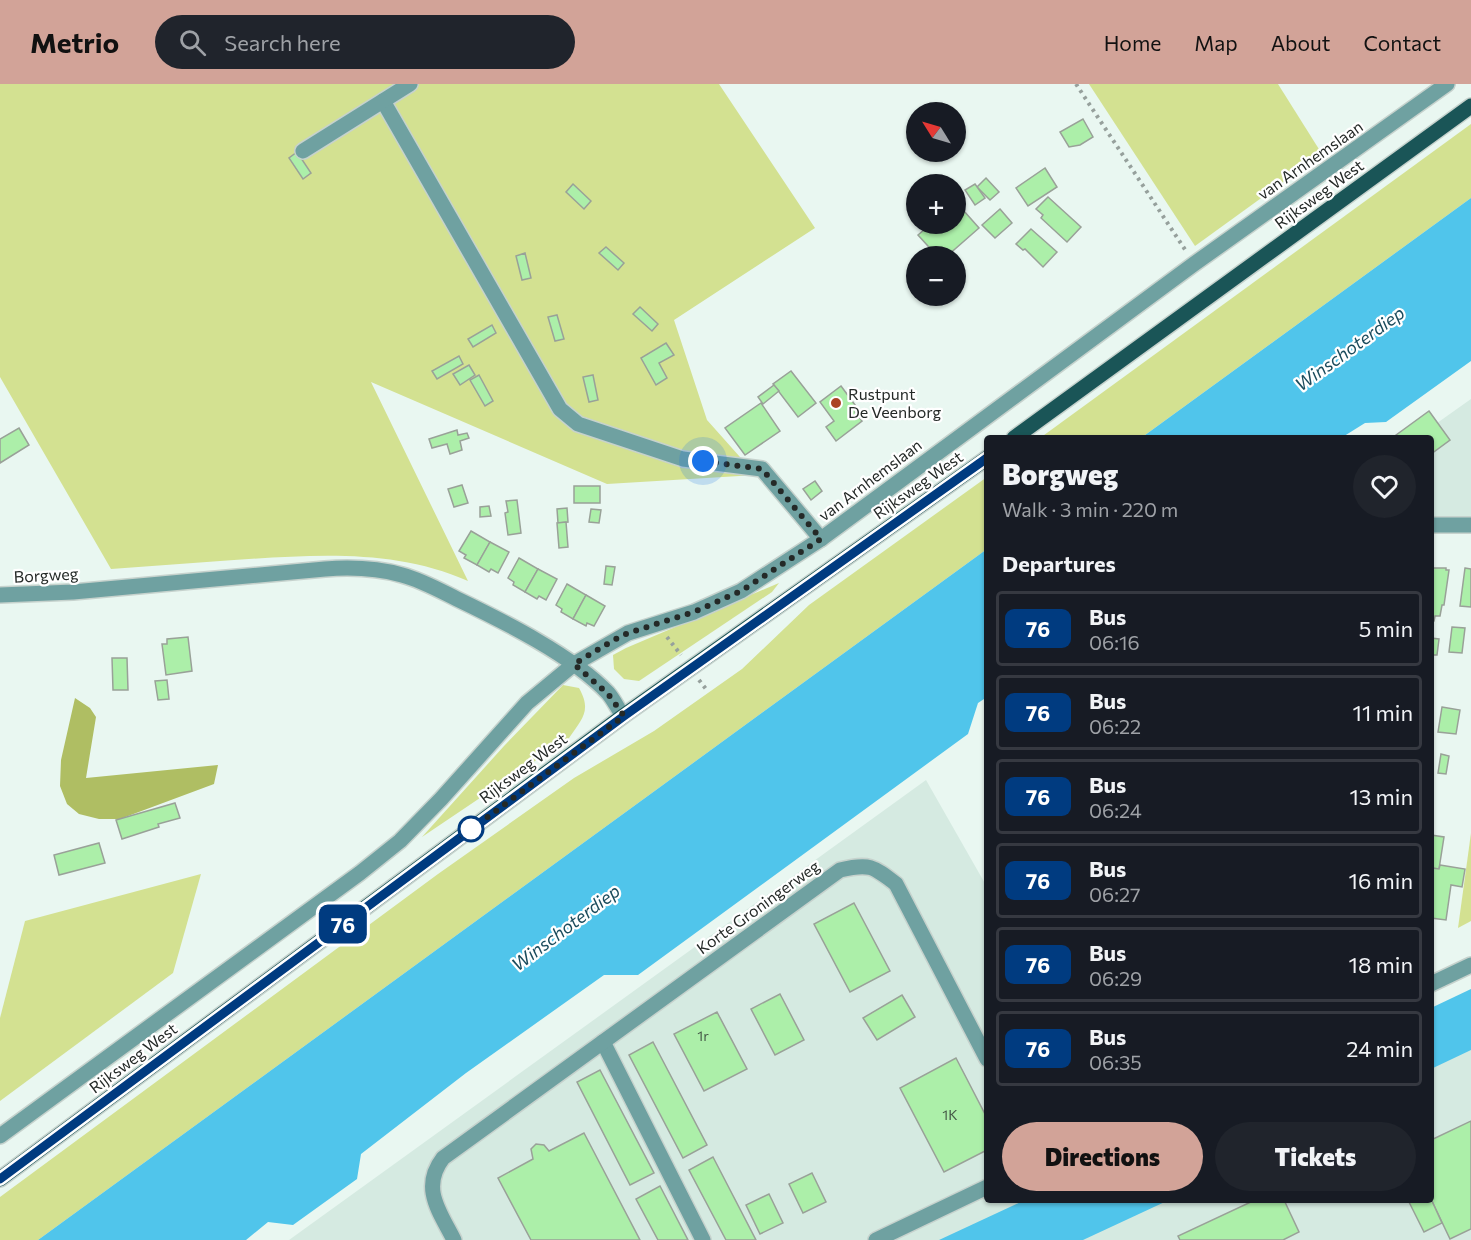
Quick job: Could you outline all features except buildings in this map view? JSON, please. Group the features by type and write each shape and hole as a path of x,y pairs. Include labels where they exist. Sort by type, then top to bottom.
{"main road":[{"name":"Rijksweg West","path":"1018,435 1471,106"},
{"name":"Rijksweg West","path":"0,1179 624,716 984,460"}],"street":[{"path":"303,151 410,84"},
{"name":"van Arnhemslaan","path":"574,664 628,633 694,612 741,591 821,539 1194,264 1447,84"},
{"path":"383,101 560,409 578,424 683,459 762,469 821,539"},
{"path":"1434,525 1471,525"},
{"name":"Borgweg","path":"0,595 73,592 325,569 365,568 405,575 512,627 574,664 608,694 624,716"},
{"name":"Rijksweg West","path":"0,1136 360,873 400,841 527,704 574,664"},
{"name":"Korte Groningerweg","path":"454,1240 433,1197 432,1182 435,1169 443,1158 840,870 861,865 879,871 896,884 984,1053"},
{"path":"1434,982 1471,964"},
{"path":"603,1042 703,1240"},
{"path":"876,1240 984,1188"}],"path":[{"path":"1076,84 1194,264"}],"shaded area":[{"path":"1471,399 1471,522 1434,522 1434,435 1420,435"},
{"path":"926,780 984,882 984,1203 1434,1203 1434,1053 1471,1035 1471,1240 289,1240"}],"green space":[{"path":"0,84 719,84 815,228 674,320 707,420 756,475 607,484 371,382 468,581 440,570 411,563 352,556 234,560 111,569 0,377"},
{"path":"1089,84 1278,84 1322,154 1195,246"},
{"path":"1471,124 1471,198 1145,435 1044,435"},
{"path":"984,479 984,551 38,1240 0,1240 0,1197 438,874 574,778 654,731 742,669 809,605"},
{"path":"779,583 772,592 639,681 624,679 614,669 613,655 626,648"},
{"path":"563,685 579,688 585,703 584,714 569,738 422,837 504,746"},
{"path":"75,698 90,708 96,717 86,778 218,765 214,784 120,819 99,819 79,814 67,804 60,786 61,760"},
{"path":"1471,833 1471,921 1458,928"},
{"path":"201,874 173,973 0,1101 0,1018 25,921"}],"water":[{"name":"Winschoterdiep","path":"1471,198 1471,361 1386,422 1365,423 1346,435 1145,435"},
{"name":"Winschoterdiep","path":"984,551 984,699 978,703 968,734 638,975 604,975 466,1073 361,1154 357,1179 293,1225 268,1222 246,1240 38,1240"},
{"path":"1471,989 1471,1050 1434,1068 1434,1007"},
{"path":"1019,1203 1163,1203 1083,1240 939,1240"}],"bus line":[{"name":"76","path":"0,1179 624,716 984,460"}],"place":[{"name":"Rustpunt De Veenborg","path":"836,403"}],"route":[{"path":"471,829 462,836 624,716 608,694 574,664 628,633 694,612 741,591 821,539 762,469 703,461"}]}
